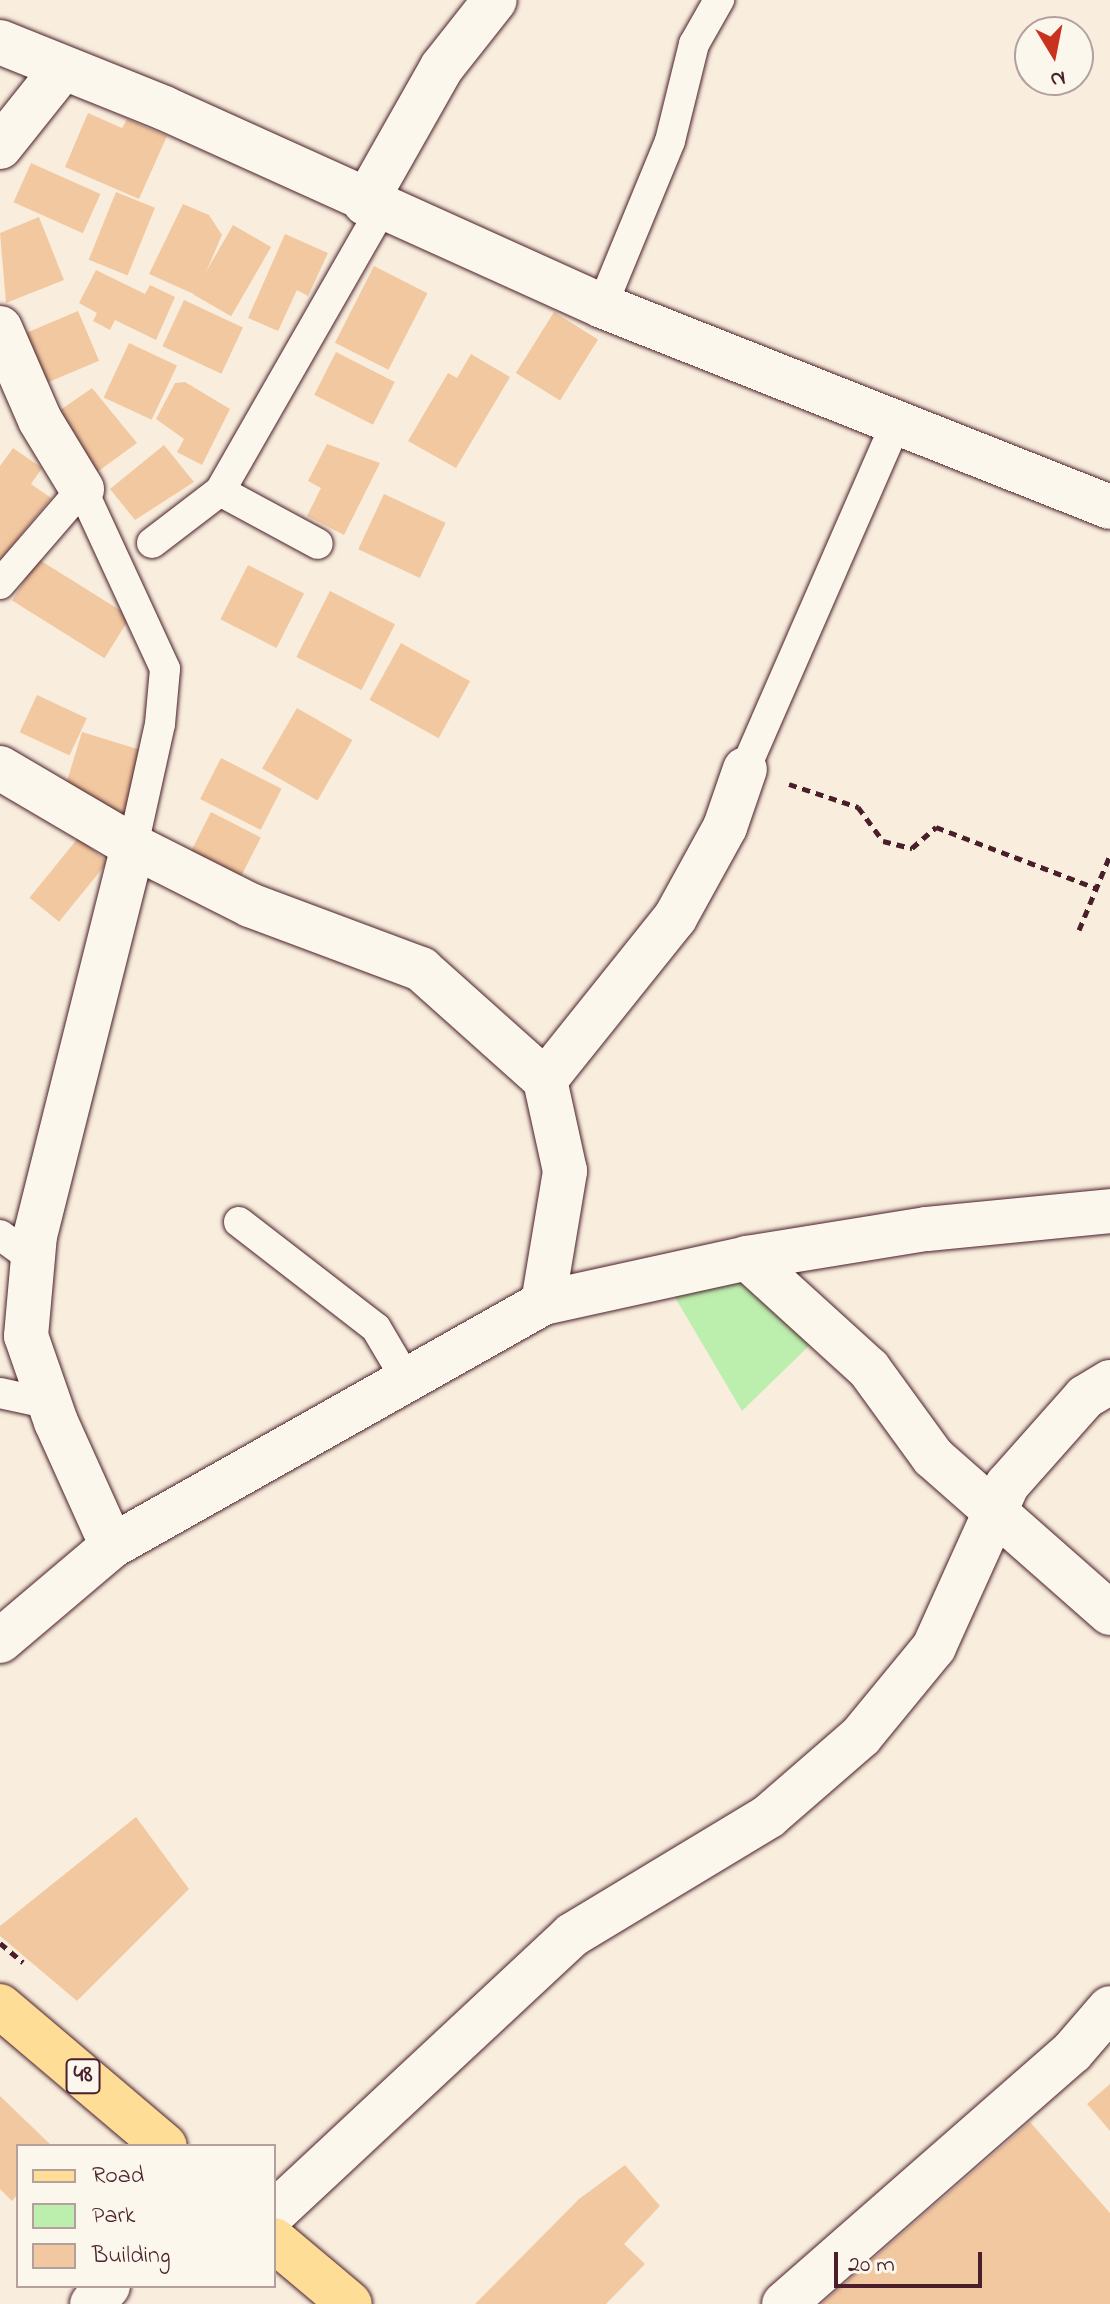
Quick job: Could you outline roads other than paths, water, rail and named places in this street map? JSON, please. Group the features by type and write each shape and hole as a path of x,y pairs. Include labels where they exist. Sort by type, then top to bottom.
{"main road":[{"name":"48","path":"1,2009 163,2144"},
{"path":"276,2242 350,2304"}],"street":[{"path":"373,206 442,67 495,0"},
{"path":"0,42 164,108 373,206 602,306 1110,507"},
{"path":"0,147 63,68"},
{"path":"0,328 40,420 82,489"},
{"path":"0,768 133,846 250,905 421,969 545,1080 565,1171 543,1303"},
{"path":"545,1080 675,918 725,827 745,769"},
{"path":"112,1546 50,1404 26,1336 16,1247 133,846"},
{"path":"0,1641 112,1546 405,1377 543,1303 747,1258 927,1229 1110,1211"},
{"path":"747,1258 869,1369 933,1457 1110,1613"},
{"path":"276,2211 572,1935 769,1816 861,1736 934,1647 999,1513 1007,1485 1085,1397 1110,1382"},
{"path":"784,2304 1072,2052 1110,2008"},
{"path":"92,2304 106,2288"}],"lane":[{"path":"602,306 670,141 694,44 719,0"},
{"path":"152,543 220,491 373,206"},
{"path":"745,769 896,423"},
{"path":"0,584 82,489 165,669 160,724 133,846"},
{"path":"220,491 318,544"},
{"path":"239,1222 376,1328 405,1377"},
{"path":"0,1393 50,1404"}]}
